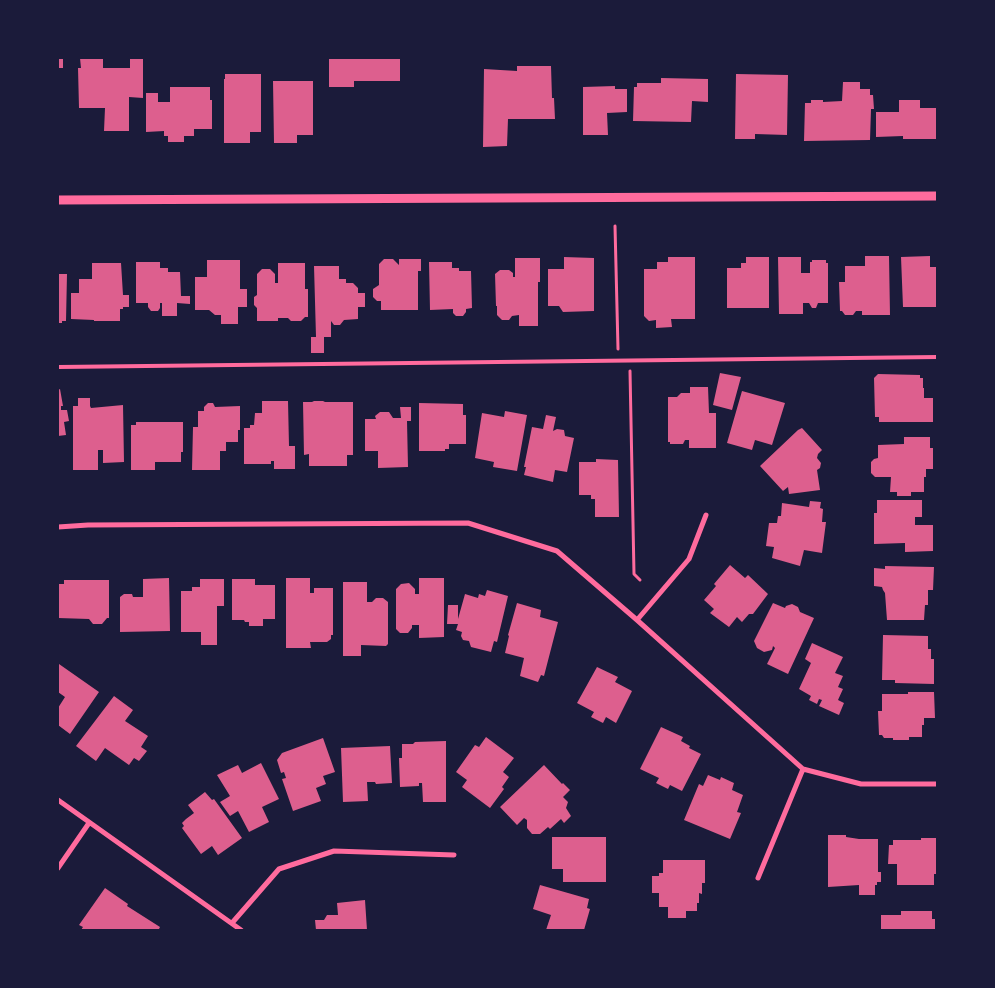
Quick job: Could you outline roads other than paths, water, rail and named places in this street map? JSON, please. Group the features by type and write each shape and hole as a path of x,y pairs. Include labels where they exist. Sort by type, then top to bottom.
{"street":[{"path":"58,200 938,196"},
{"path":"637,620 689,559 706,515"},
{"path":"58,527 98,524 468,523 557,551 803,769 861,784 938,784"},
{"path":"758,878 803,769"},
{"path":"58,800 89,824 241,930"},
{"path":"58,868 89,824"},
{"path":"232,923 279,869 334,851 454,855"}],"lane":[{"path":"58,366 938,357"}]}
